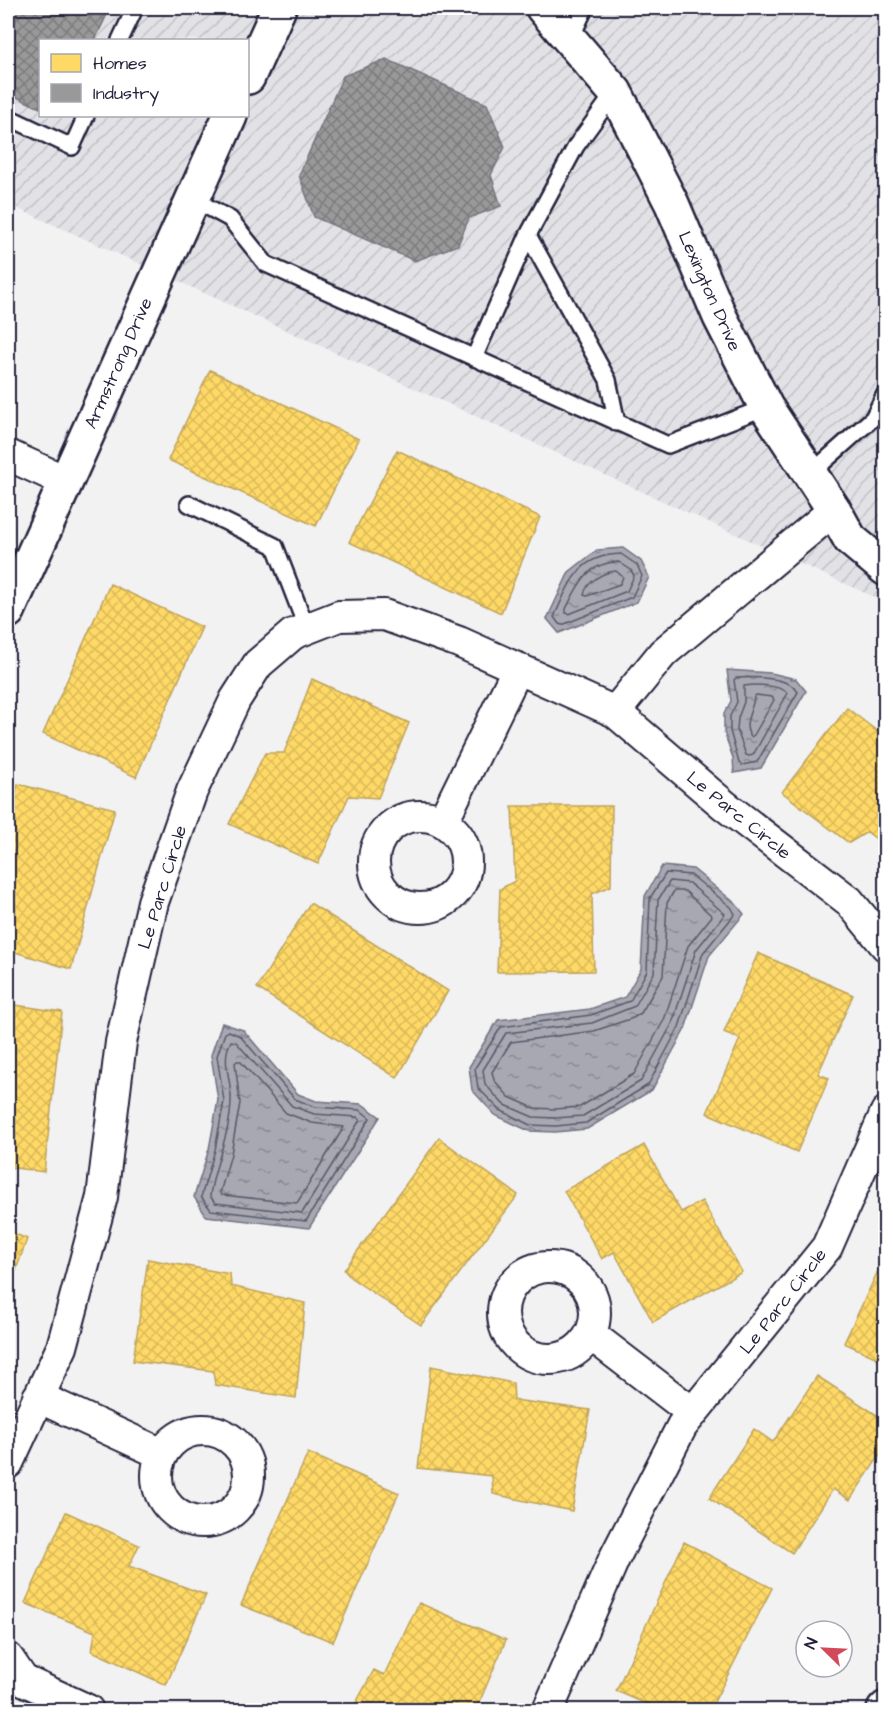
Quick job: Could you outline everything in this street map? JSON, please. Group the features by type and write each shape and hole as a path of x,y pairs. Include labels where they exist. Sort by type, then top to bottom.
{"street":[{"path":"249,75 279,8"},
{"name":"Lexington Drive","path":"543,8 615,92 672,204 720,317 766,407 834,510 850,539 885,569"},
{"name":"Armstrong Drive","path":"8,612 230,117"},
{"path":"8,455 65,481"},
{"path":"615,712 663,653 834,510"},
{"name":"Le Parc Circle","path":"8,1463 62,1347 102,1197 121,1042 153,902 192,791 235,700 258,664 293,634 339,616 384,615 459,642 615,712 724,805 849,902 885,946"},
{"path":"443,821 518,668"},
{"name":"Le Parc Circle","path":"548,1710 614,1559 682,1426 826,1247 885,1112"},
{"path":"590,1334 693,1413"},
{"path":"38,1397 162,1454"},
{"path":"8,1658 23,1680 88,1710"}],"lane":[{"path":"120,39 135,8"},
{"path":"570,40 585,8"},
{"path":"474,358 528,235 576,146 615,92"},
{"path":"8,117 72,147 86,117"},
{"path":"193,199 230,219 266,264 668,445 766,407"},
{"path":"528,235 608,380 617,423"},
{"path":"810,474 873,418 885,392"},
{"path":"189,504 275,546 307,629"}],"shaded area":[{"path":"8,8 885,8 885,602 8,204"}],"water":[{"path":"623,548 641,561 649,577 637,602 559,633 547,619 569,572 597,550"},
{"path":"727,670 771,673 796,679 806,691 761,768 734,773 733,758 724,732 724,714 731,701"},
{"path":"662,866 693,869 735,903 744,914 709,956 685,1029 652,1090 587,1129 555,1132 529,1131 495,1115 472,1090 469,1067 498,1020 590,1009 625,997 641,969 645,896"},
{"path":"222,1023 243,1030 298,1094 316,1101 362,1104 380,1117 309,1228 206,1216 194,1197 209,1149 218,1100 211,1055"}],"building: Homes":[{"path":"210,370 359,439 316,526 168,460"},
{"path":"397,450 540,517 501,613 349,542"},
{"path":"110,584 202,627 136,777 43,734"},
{"path":"312,679 409,723 378,798 349,796 318,864 229,824 265,753 284,753"},
{"path":"847,708 886,738 886,846 867,832 849,843 782,792"},
{"path":"18,784 115,809 71,969 8,950 8,821"},
{"path":"512,806 612,806 611,886 592,894 594,971 497,972 500,889 515,881"},
{"path":"310,903 448,991 397,1078 257,988"},
{"path":"758,953 853,995 818,1074 829,1078 797,1152 707,1113 740,1039 724,1032"},
{"path":"8,1004 62,1012 44,1172 8,1167"},
{"path":"439,1138 518,1195 421,1325 351,1278 344,1270"},
{"path":"644,1145 681,1212 702,1201 742,1272 653,1322 614,1252 602,1259 564,1191"},
{"path":"8,1231 27,1239 8,1293"},
{"path":"886,1254 886,1362 844,1343"},
{"path":"148,1259 230,1274 231,1286 305,1303 296,1398 215,1385 213,1371 133,1361"},
{"path":"431,1366 513,1383 514,1400 590,1410 572,1511 493,1494 492,1476 418,1468"},
{"path":"817,1376 886,1421 886,1446 850,1500 833,1489 792,1553 709,1498 754,1429 773,1442"},
{"path":"308,1453 399,1493 333,1642 241,1605"},
{"path":"66,1512 139,1545 129,1566 206,1595 166,1685 92,1651 95,1632 25,1603"},
{"path":"684,1542 772,1588 710,1710 661,1710 616,1691"},
{"path":"419,1603 506,1640 476,1710 352,1710 374,1670 384,1675"}],"building: Industry":[{"path":"8,8 110,8 95,39 39,39 39,108 8,93"},
{"path":"386,59 487,104 505,147 491,175 501,206 469,218 458,245 415,261 314,217 299,175 343,76"}]}
